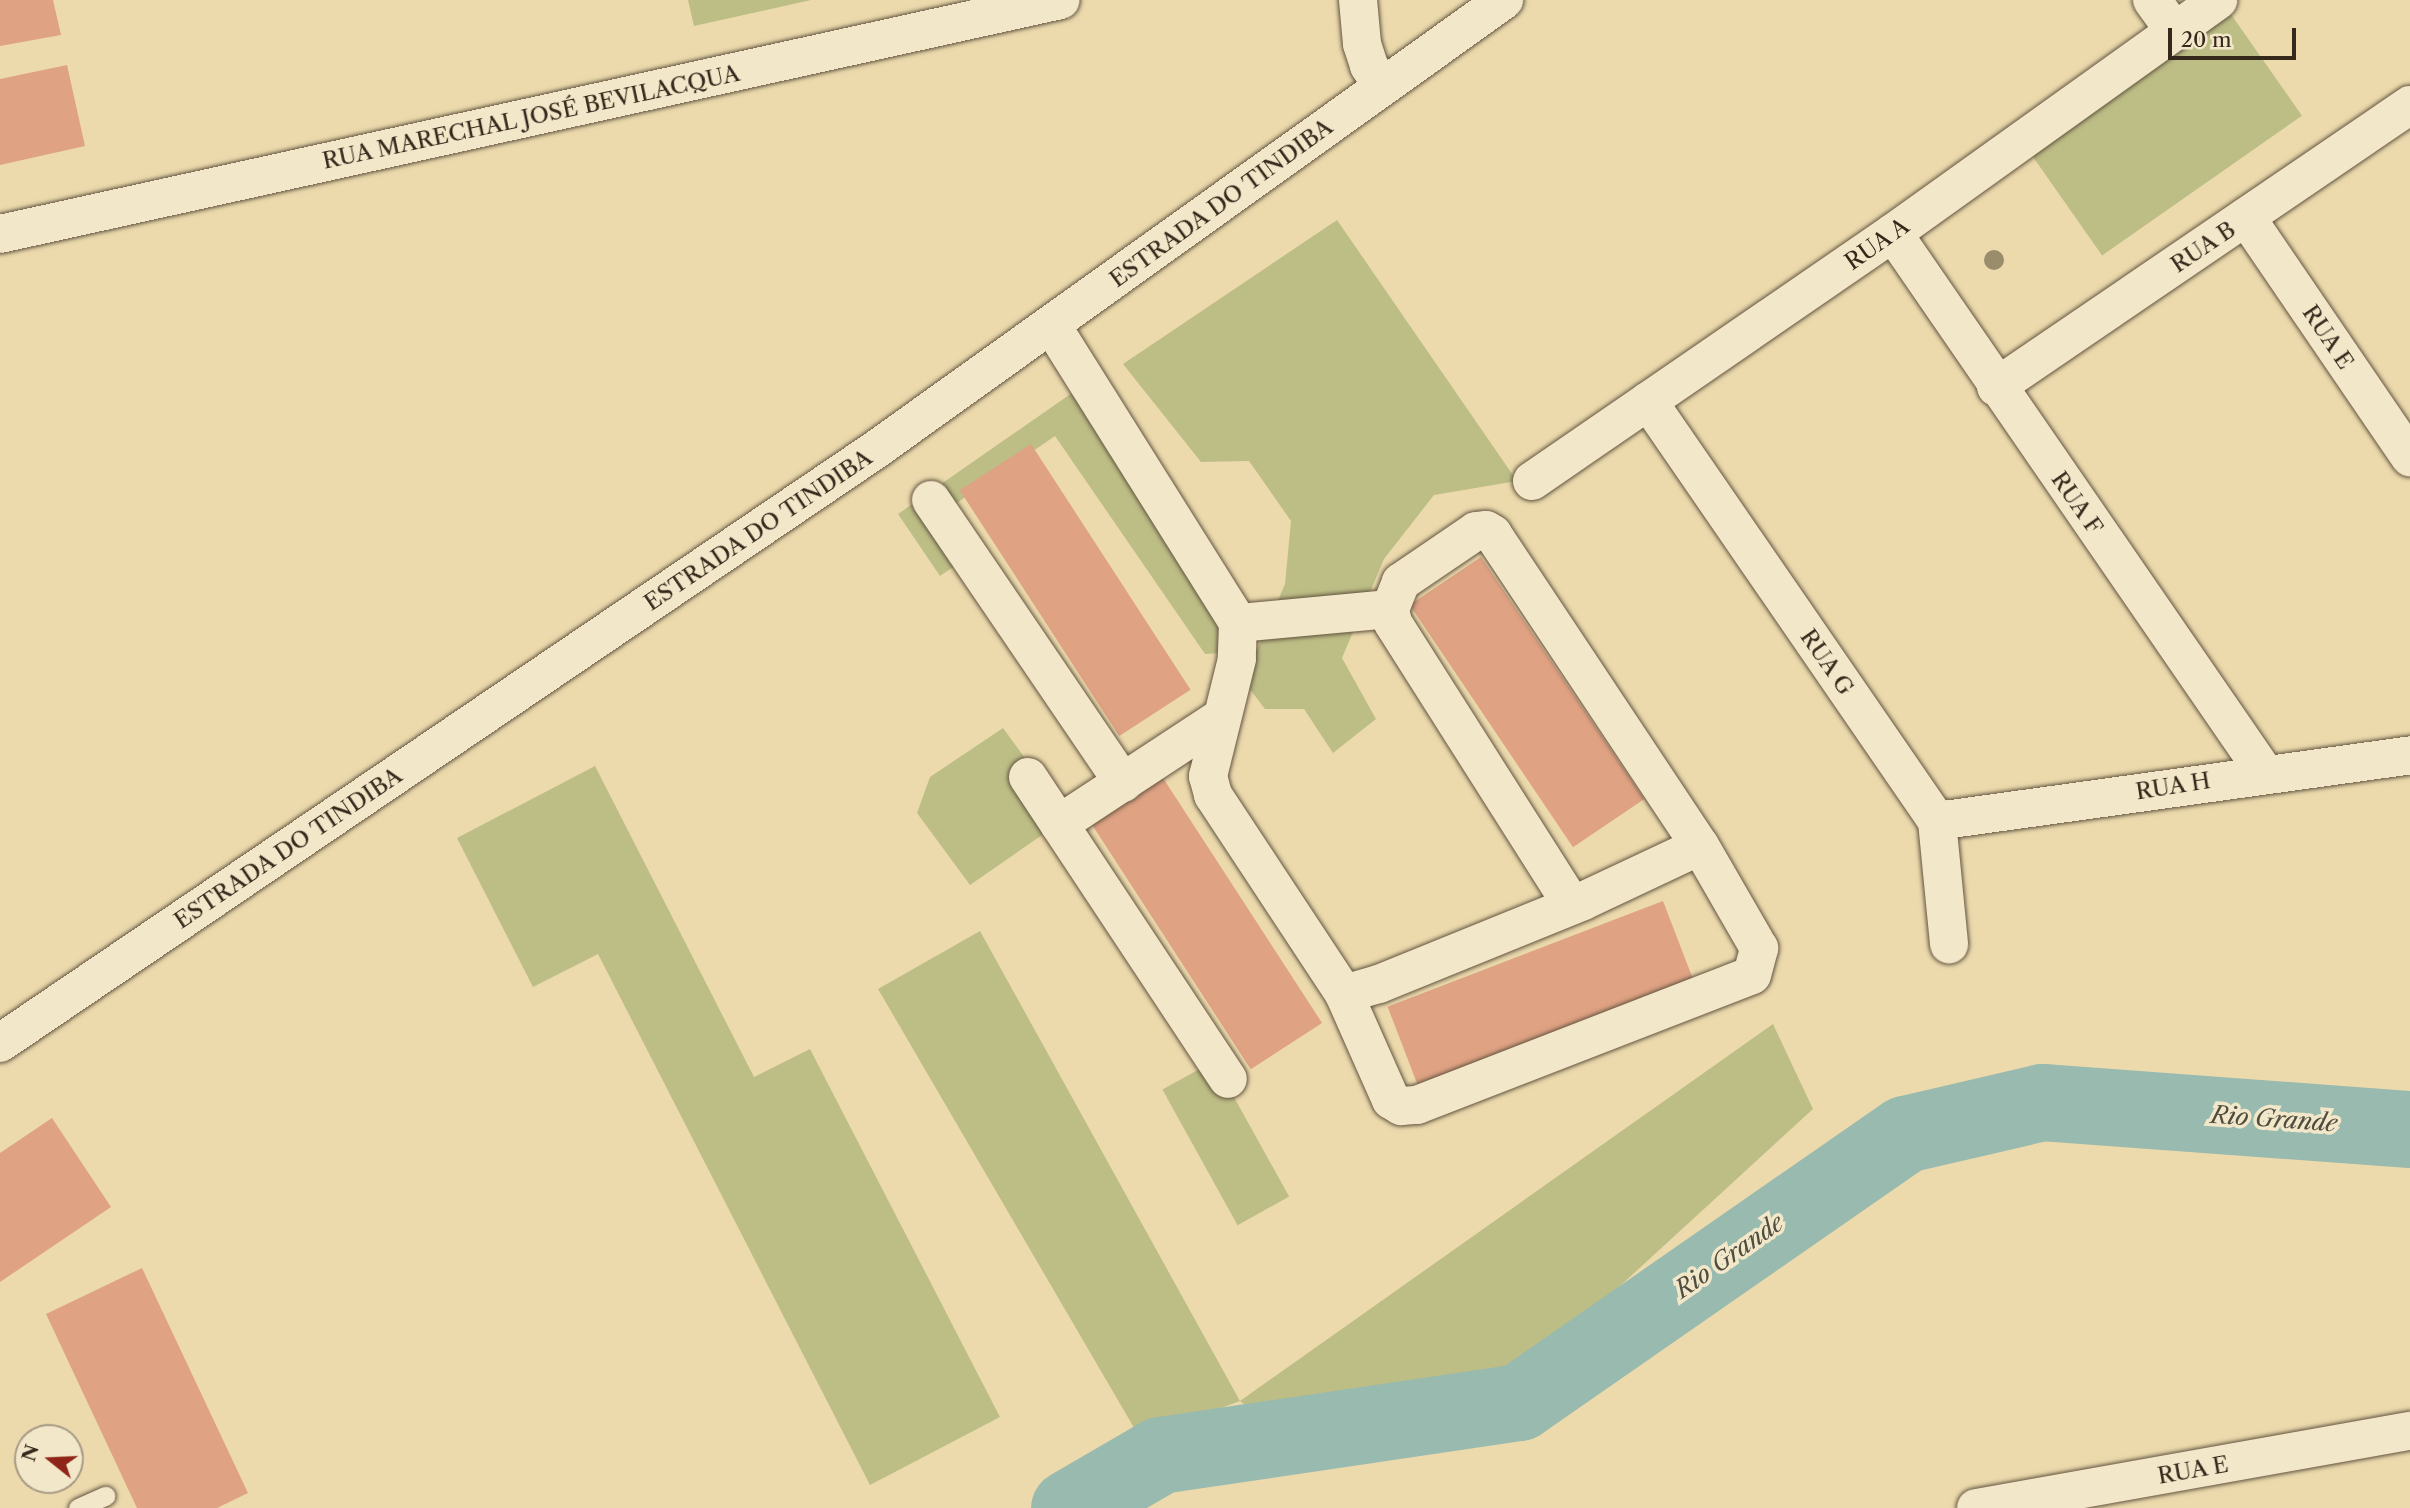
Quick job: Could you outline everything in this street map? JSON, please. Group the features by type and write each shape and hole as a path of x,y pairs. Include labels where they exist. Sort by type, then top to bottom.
{"street":[{"name":"RUA MARECHAL JOSÉ BEVILACQUA","path":"0,233 1061,0"},
{"path":"1358,0 1362,44 1369,66 1382,85"},
{"name":"ESTRADA DO TINDIBA","path":"0,1043 844,472 1052,326 1382,85 1504,0"},
{"name":"RUA A","path":"1532,481 1893,233 2163,15 2218,0"},
{"name":"RUA B","path":"1996,387 2410,105"},
{"name":"RUA E","path":"2246,217 2410,457"},
{"name":"RUA F","path":"1893,233 1996,387 2264,772"},
{"path":"1052,326 1238,623 1237,659 1208,776 1213,795 1344,994 1391,1100 1401,1107 1417,1105 1752,975 1759,948 1700,846 1493,534 1476,531 1401,582 1390,609 1393,623 1572,905"},
{"name":"RUA G","path":"1648,401 1937,821 1949,944"},
{"path":"931,500 1123,783"},
{"path":"1238,623 1390,609"},
{"path":"1059,824 1222,717"},
{"name":"RUA H","path":"1937,821 2264,772 2410,755"},
{"path":"1028,777 1228,1079"},
{"path":"1344,994 1379,984 1572,905 1700,846"},
{"name":"RUA E","path":"1976,1508 2410,1431"}],"lane":[{"path":"78,1508 105,1496"}],"green space":[{"path":"688,0 811,0 694,26"},
{"path":"2228,10 2302,116 2102,256 2028,150"},
{"path":"1337,220 1517,481 1434,495 1384,559 1342,658 1376,719 1333,753 1304,709 1265,709 1222,653 1205,654 1055,436 951,507 979,549 940,576 898,514 1082,386 1257,650 1285,584 1291,521 1249,461 1201,462 1123,364"},
{"path":"1003,728 1068,817 970,885 917,813 930,777"},
{"path":"595,766 754,1077 810,1049 1000,1417 870,1485 598,954 533,987 457,838"},
{"path":"980,931 1240,1401 1140,1438 878,989"},
{"path":"1773,1024 1813,1109 1512,1385 1266,1421 1240,1401"},
{"path":"1214,1061 1289,1197 1238,1225 1162,1090"}],"building":[{"path":"0,0 53,0 61,35 0,46"},
{"path":"67,65 85,146 0,165 0,79"},
{"path":"1031,444 1191,690 1119,736 960,490"},
{"path":"1481,557 1644,799 1573,847 1410,605"},
{"path":"1163,778 1322,1023 1251,1069 1092,824"},
{"path":"1663,901 1694,981 1418,1087 1388,1007"},
{"path":"52,1118 111,1207 0,1282 0,1153"},
{"path":"142,1268 248,1493 217,1508 137,1508 46,1314"}],"waterway":[{"name":"Rio Grande","path":"1069,1508 1160,1455 1519,1402 1905,1134 2042,1102 2410,1129"}]}
